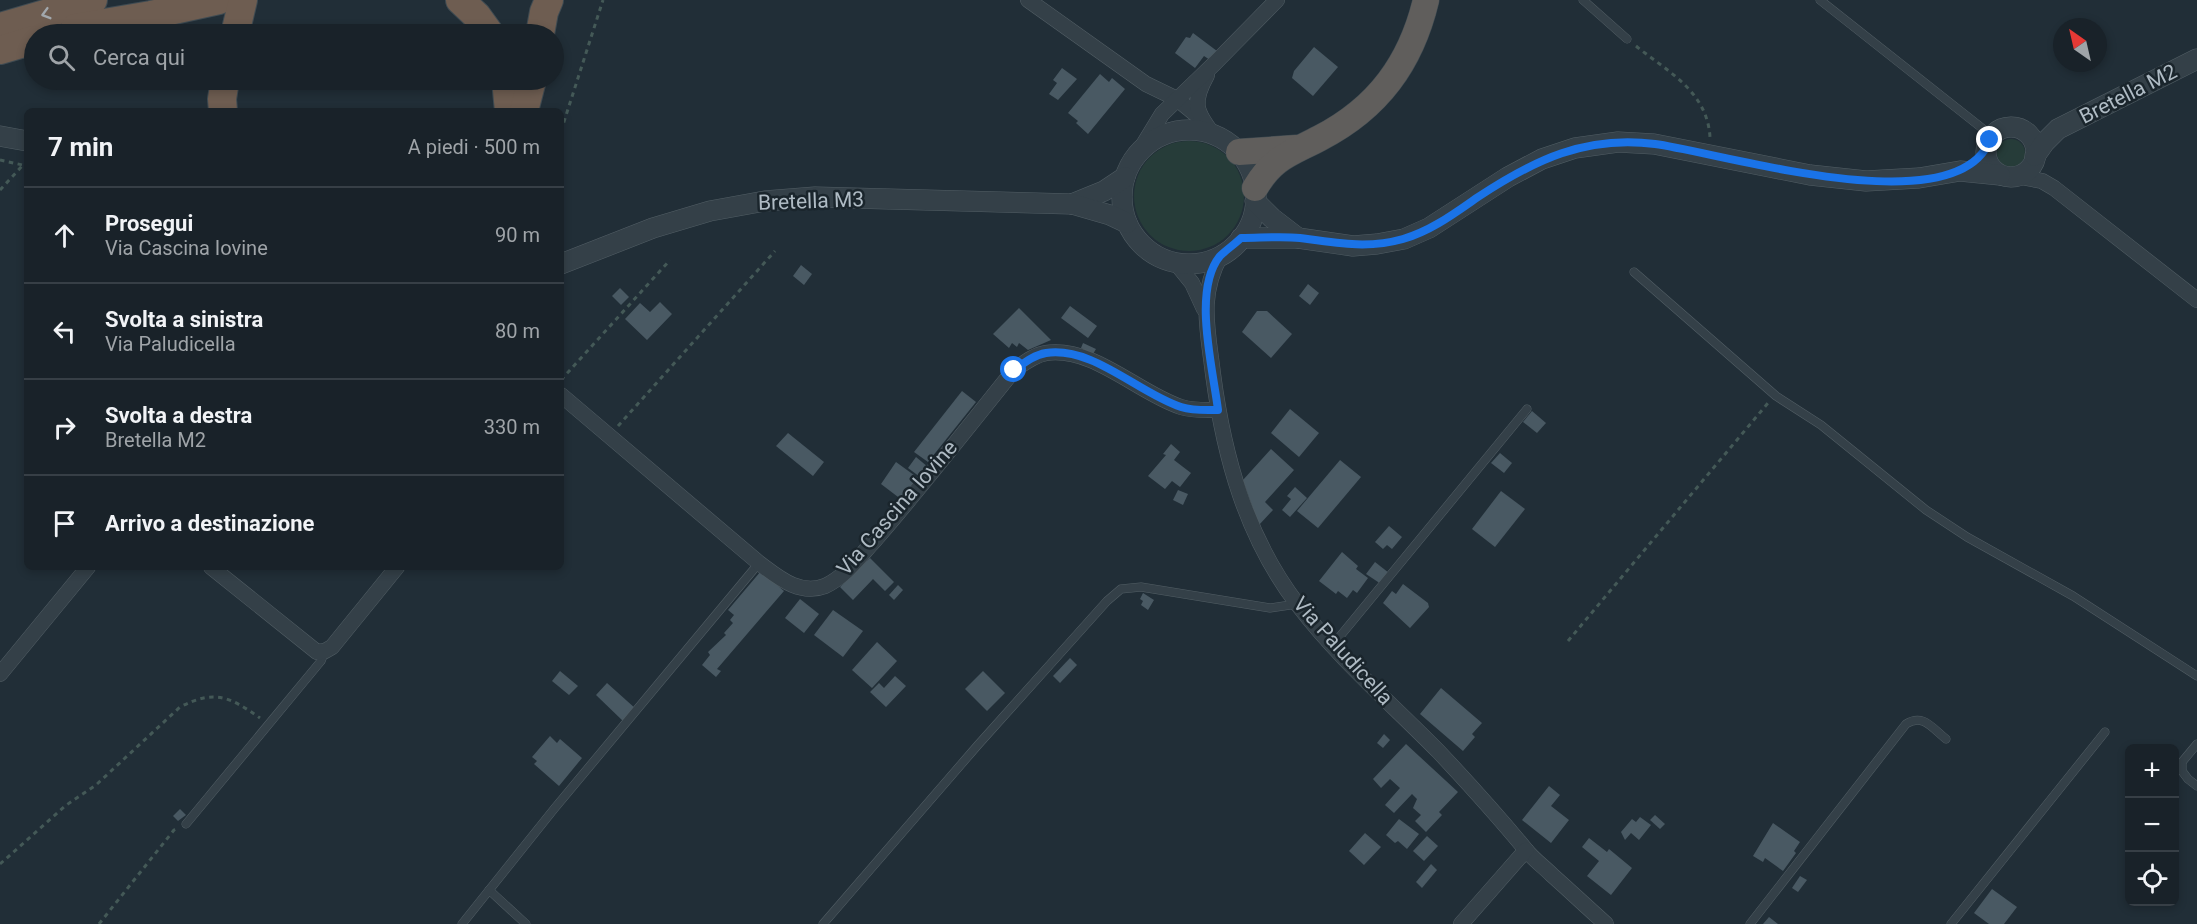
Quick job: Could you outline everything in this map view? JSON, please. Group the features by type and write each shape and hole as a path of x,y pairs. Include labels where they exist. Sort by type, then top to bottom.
{"highway":[{"path":"0,27 93,0"},
{"path":"88,24 169,0"},
{"path":"102,24 219,0"},
{"path":"237,24 243,0"},
{"path":"460,0 483,24"},
{"path":"542,24 549,0"},
{"path":"1255,194 1264,172 1276,161 1340,127 1363,110 1382,91 1412,46 1426,0"},
{"path":"0,50 24,43"},
{"path":"223,90 223,108"},
{"path":"507,90 509,108"},
{"path":"525,108 529,90"},
{"path":"1239,152 1299,148"}],"street":[{"path":"1028,0 1146,84 1177,99 1199,117 1213,134"},
{"path":"1140,150 1152,140 1167,134 1182,130 1198,130 1213,134 1239,152 1252,175 1255,194 1251,221 1241,238 1221,255 1196,263 1175,262 1157,256 1135,237 1127,223 1122,193 1131,163 1162,114 1277,0"},
{"name":"Bretella M2","path":"2008,175 2029,169 2045,142 2058,129 2197,59"},
{"path":"1199,117 1198,95 1215,63"},
{"path":"1146,84 1156,100 1151,130"},
{"name":"Bretella M2","path":"1989,142 2002,129 2024,131 2058,129"},
{"path":"2024,131 2033,142 2035,156"},
{"path":"0,136 24,140"},
{"path":"1241,238 1298,238 1353,246 1404,239 1444,220 1527,166 1575,148 1627,142 1654,144 1810,175 1866,181 1908,180 1960,171 2008,175 2042,181 2197,300"},
{"path":"1960,171 1979,157 1989,142"},
{"path":"1989,142 1989,163 2008,175"},
{"name":"Bretella M3","path":"1072,204 1104,191 1125,177"},
{"path":"1255,194 1272,218 1298,238"},
{"name":"Bretella M3","path":"564,263 653,228 710,211 765,201 815,197 1072,204 1110,215 1127,223"},
{"name":"Via Paludicella","path":"1204,309 1208,285 1221,255"},
{"name":"Via Paludicella","path":"1175,262 1192,283 1204,309 1218,410 1226,449 1243,506 1266,554 1297,604 1332,646 1485,800 1526,850 1606,924"},
{"name":"Via Cascina Iovine","path":"564,399 759,563 787,583 804,589 824,586 838,578 851,566 894,518 1014,370 1030,358 1053,353 1078,355 1153,395 1182,407 1199,411 1218,410"},
{"path":"0,674 86,570"},
{"path":"215,570 317,652 332,647 395,570"},
{"path":"1461,924 1526,850"}],"lane":[{"path":"1583,0 1627,39"},
{"path":"1820,0 1989,142"},
{"path":"1634,272 1776,396 1821,425 1934,516 2073,596 2197,676"},
{"path":"1332,646 1527,409"},
{"path":"462,924 554,809 759,563"},
{"path":"823,924 977,746 1107,601 1121,589 1141,587 1159,589 1270,608 1297,604"},
{"path":"186,824 321,661 325,651"},
{"path":"1750,924 1905,724 1914,719 1922,719 1946,739"},
{"path":"1951,924 2104,732"},
{"path":"2197,744 2182,762 2182,771 2197,786"},
{"path":"489,890 526,924"}],"path":[{"path":"564,122 603,0"},
{"path":"1627,39 1696,96 1704,107 1709,122 1708,154"},
{"path":"0,160 24,165"},
{"path":"0,189 24,166"},
{"path":"609,437 775,251"},
{"path":"564,377 670,260"},
{"path":"1568,641 1762,407 1776,396"},
{"path":"0,864 65,806 96,785 180,707 196,699 212,696 228,698 263,720 273,720"},
{"path":"99,924 174,830 186,824"}],"green space":[{"path":"2011,139 2021,143 2025,153 2021,163 2011,167 2001,163 1997,153 2001,143"},
{"path":"1189,141 1210,145 1228,157 1240,175 1244,196 1240,217 1228,235 1210,247 1189,251 1168,247 1150,235 1138,217 1134,196 1138,175 1150,157 1168,145"}],"building":[{"path":"1193,33 1217,51 1210,60 1204,56 1195,68 1175,53 1186,37 1190,38"},
{"path":"1314,47 1338,67 1313,96 1292,78 1294,71"},
{"path":"1062,68 1077,79 1058,100 1049,94 1057,83 1053,80"},
{"path":"1100,74 1109,82 1112,78 1125,89 1088,134 1068,113"},
{"path":"801,265 812,274 804,285 793,276"},
{"path":"1308,284 1319,293 1310,305 1299,296"},
{"path":"620,288 629,297 621,305 612,296"},
{"path":"660,302 672,314 647,340 625,319 640,303 650,312"},
{"path":"1070,306 1097,326 1088,338 1061,318"},
{"path":"1019,308 1051,340 1028,350 1019,343 1017,347 1012,343 1009,348 993,334"},
{"path":"1257,311 1267,311 1292,334 1271,358 1242,332"},
{"path":"1083,343 1096,349 1093,354 1081,348"},
{"path":"962,391 976,402 928,462 914,452"},
{"path":"1290,409 1319,433 1299,457 1271,433"},
{"path":"1532,411 1546,423 1537,433 1523,422"},
{"path":"788,433 824,462 813,476 776,446"},
{"path":"1171,444 1180,452 1174,460 1191,473 1180,487 1172,481 1165,489 1148,476 1166,455 1163,454"},
{"path":"1271,449 1294,470 1265,502 1273,510 1259,525 1243,480"},
{"path":"1500,453 1512,463 1504,473 1491,463"},
{"path":"916,457 928,467 920,477 908,468"},
{"path":"1340,460 1361,477 1318,528 1297,511"},
{"path":"896,462 918,478 902,500 881,484"},
{"path":"1295,487 1307,498 1290,517 1282,510 1291,499 1287,496"},
{"path":"1178,490 1188,494 1183,505 1173,500"},
{"path":"1501,491 1525,509 1495,547 1472,529"},
{"path":"1389,526 1402,537 1392,549 1387,545 1383,549 1375,542"},
{"path":"1342,552 1358,566 1356,569 1368,578 1357,593 1353,590 1347,598 1338,591 1336,594 1319,581"},
{"path":"870,558 894,582 885,591 873,579 853,600 840,587"},
{"path":"1375,562 1389,573 1381,584 1366,574"},
{"path":"761,571 784,591 717,669 721,671 716,677 702,665 710,655 708,652 726,635 724,633 733,623 730,620 734,615 728,610"},
{"path":"1403,584 1428,603 1429,607 1410,628 1383,603 1392,591 1396,594"},
{"path":"898,585 903,590 894,600 889,595"},
{"path":"1143,593 1154,600 1148,610 1141,605 1143,601 1140,599"},
{"path":"800,599 819,614 804,633 785,618"},
{"path":"833,610 863,631 843,657 814,635"},
{"path":"877,642 897,661 872,688 852,670"},
{"path":"1070,658 1077,665 1060,683 1053,676"},
{"path":"560,671 578,686 569,695 552,681"},
{"path":"983,671 1005,693 987,711 965,689"},
{"path":"895,676 906,686 886,707 870,692 879,683 884,688"},
{"path":"607,683 636,709 624,722 596,695"},
{"path":"1441,688 1482,723 1472,734 1475,737 1463,751 1420,714"},
{"path":"1384,734 1390,740 1383,748 1377,743"},
{"path":"550,736 557,743 560,739 582,758 559,786 534,764 537,761 532,757"},
{"path":"1406,744 1458,792 1439,812 1442,815 1426,832 1415,821 1421,815 1413,808 1417,799 1412,794 1394,813 1385,805 1400,788 1390,779 1381,788 1373,779"},
{"path":"1549,786 1560,795 1551,806 1569,820 1551,843 1522,820"},
{"path":"180,809 186,815 178,821 173,816"},
{"path":"1655,815 1665,824 1660,829 1650,820"},
{"path":"1640,817 1651,825 1639,840 1631,833 1625,840 1621,832 1632,819 1636,822"},
{"path":"1399,819 1419,834 1407,849 1386,835"},
{"path":"1773,823 1800,842 1794,851 1796,853 1783,871 1765,858 1763,862 1753,856"},
{"path":"1365,833 1381,847 1364,865 1349,851"},
{"path":"1427,836 1438,846 1424,861 1413,851"},
{"path":"1589,838 1607,852 1609,849 1632,868 1611,895 1587,876 1599,861 1582,847"},
{"path":"1431,864 1437,870 1422,888 1416,882"},
{"path":"1800,876 1807,880 1798,892 1792,888"},
{"path":"1992,889 2017,907 2004,924 1989,924 1974,913"},
{"path":"1769,917 1778,924 1763,924"}],"route":[{"path":"1014,370 1030,358 1045,353 1060,352 1078,355 1153,395 1182,407 1199,411 1218,410 1204,309 1213,270 1221,255 1241,238 1298,238 1353,246 1404,239 1451,215 1527,166 1575,148 1618,142 1654,144 1810,175 1866,181 1897,181 1960,171 1979,157 1990,140"}]}
